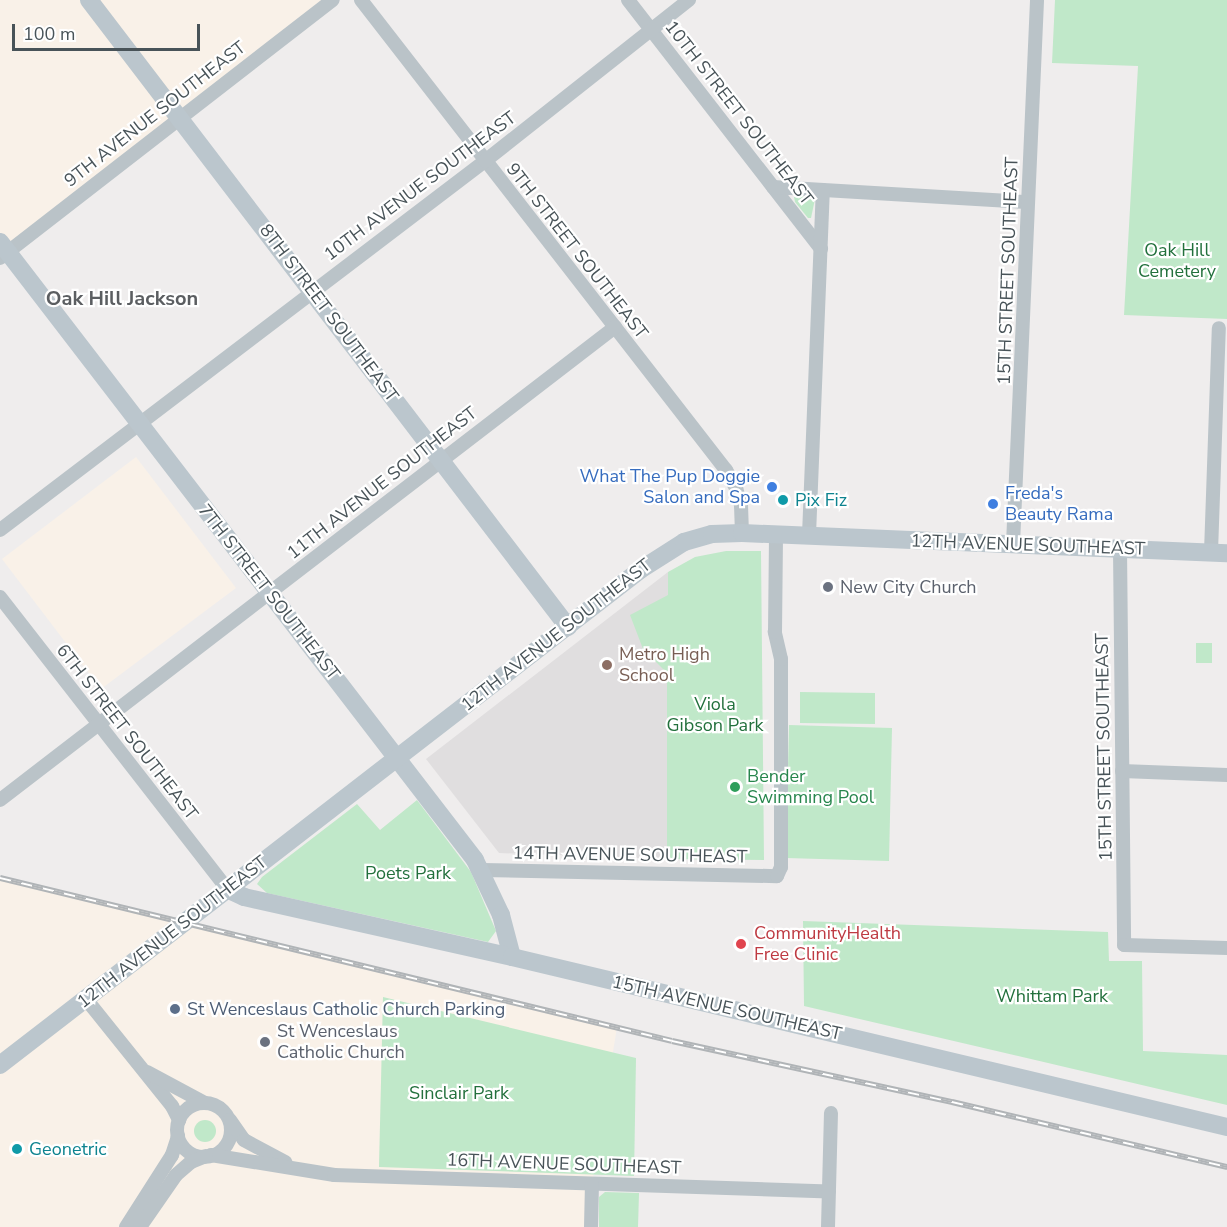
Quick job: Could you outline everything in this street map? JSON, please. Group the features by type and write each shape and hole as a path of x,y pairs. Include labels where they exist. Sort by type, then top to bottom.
{"main road":[{"name":"8TH STREET SOUTHEAST","path":"89,0 568,627"},
{"name":"7TH STREET SOUTHEAST","path":"3,250 140,423 482,870 501,915 512,957"},
{"name":"12TH AVENUE SOUTHEAST","path":"0,1065 670,549 712,534 742,533 1219,552"},
{"name":"15TH AVENUE SOUTHEAST","path":"227,889 244,897 512,957 1227,1126"}],"street":[{"name":"9TH AVENUE SOUTHEAST","path":"3,250 333,0"},
{"name":"9TH STREET SOUTHEAST","path":"361,0 726,470 736,488 741,505 742,533"},
{"name":"10TH STREET SOUTHEAST","path":"628,0 820,249"},
{"name":"10TH AVENUE SOUTHEAST","path":"0,530 485,161 689,0"},
{"name":"15TH STREET SOUTHEAST","path":"1013,544 1037,0"},
{"path":"773,188 1028,202"},
{"name":"10TH STREET SOUTHEAST","path":"809,536 823,190"},
{"name":"11TH AVENUE SOUTHEAST","path":"0,800 615,327"},
{"path":"1219,328 1219,552"},
{"name":"14TH AVENUE SOUTHEAST","path":"482,870 777,876 781,867 781,659 775,632 776,534"},
{"name":"15TH STREET SOUTHEAST","path":"1120,549 1124,945 1227,948"},
{"name":"6TH STREET SOUTHEAST","path":"0,597 97,725 227,889"},
{"path":"1122,771 1227,775"},
{"path":"86,999 172,1106 179,1120 178,1136 172,1155 126,1227"},
{"path":"140,1068 205,1103"},
{"path":"140,1227 176,1174 191,1162 209,1156 228,1142 231,1125 228,1116 214,1104 205,1103 189,1107 179,1120"},
{"path":"828,1227 831,1113"},
{"name":"16TH AVENUE SOUTHEAST","path":"228,1116 244,1140 297,1168"},
{"path":"178,1136 189,1151 209,1156"},
{"name":"16TH AVENUE SOUTHEAST","path":"209,1156 334,1174 829,1191"},
{"path":"591,1227 592,1184"}],"shaded area":[{"path":"0,0 334,0 8,252 0,242"},
{"path":"136,457 236,588 101,689 2,559"},
{"name":"Metro High School","path":"668,572 667,859 499,853 426,759"},
{"path":"0,878 617,1027 592,1184 591,1227 0,1227"}],"green space":[{"name":"Oak Hill Cemetery","path":"1055,0 1227,0 1227,319 1124,315 1138,66 1052,63"},
{"path":"794,197 815,199 811,218 808,218 795,202"},
{"name":"Viola Gibson Park","path":"726,551 761,551 764,860 667,859 667,673 643,649 630,615 668,595 668,572 695,557"},
{"path":"1196,643 1212,643 1212,663 1196,663"},
{"path":"800,692 875,693 875,724 800,723"},
{"path":"789,725 892,728 889,861 786,858"},
{"name":"Poets Park","path":"417,800 471,872 496,931 488,942 267,893 257,884 262,877 357,804 380,830"},
{"name":"Whittam Park","path":"803,921 1108,932 1109,961 1142,961 1143,1051 1227,1055 1227,1105 804,1006"},
{"name":"Sinclair Park","path":"383,997 636,1058 634,1176 379,1167"},
{"path":"205,1120 213,1123 216,1131 213,1139 205,1142 197,1139 194,1131 197,1123"},
{"path":"605,1192 639,1193 638,1227 599,1227 599,1197"}],"railway":[{"path":"0,878 672,1041 952,1102 1227,1167"}],"place":[{"name":"What The Pup Doggie Salon and Spa","path":"772,487"},
{"name":"Pix Fiz","path":"783,500"},
{"name":"Freda's Beauty Rama","path":"993,504"},
{"name":"New City Church","path":"828,587"},
{"name":"Metro High School","path":"607,665"},
{"name":"Bender Swimming Pool","path":"735,787"},
{"name":"CommunityHealth Free Clinic","path":"741,944"},
{"name":"St Wenceslaus Catholic Church Parking","path":"175,1009"},
{"name":"St Wenceslaus Catholic Church","path":"265,1042"},
{"name":"Geonetric","path":"17,1149"}],"district":[{"name":"Oak Hill Jackson","path":"122,298"}]}
